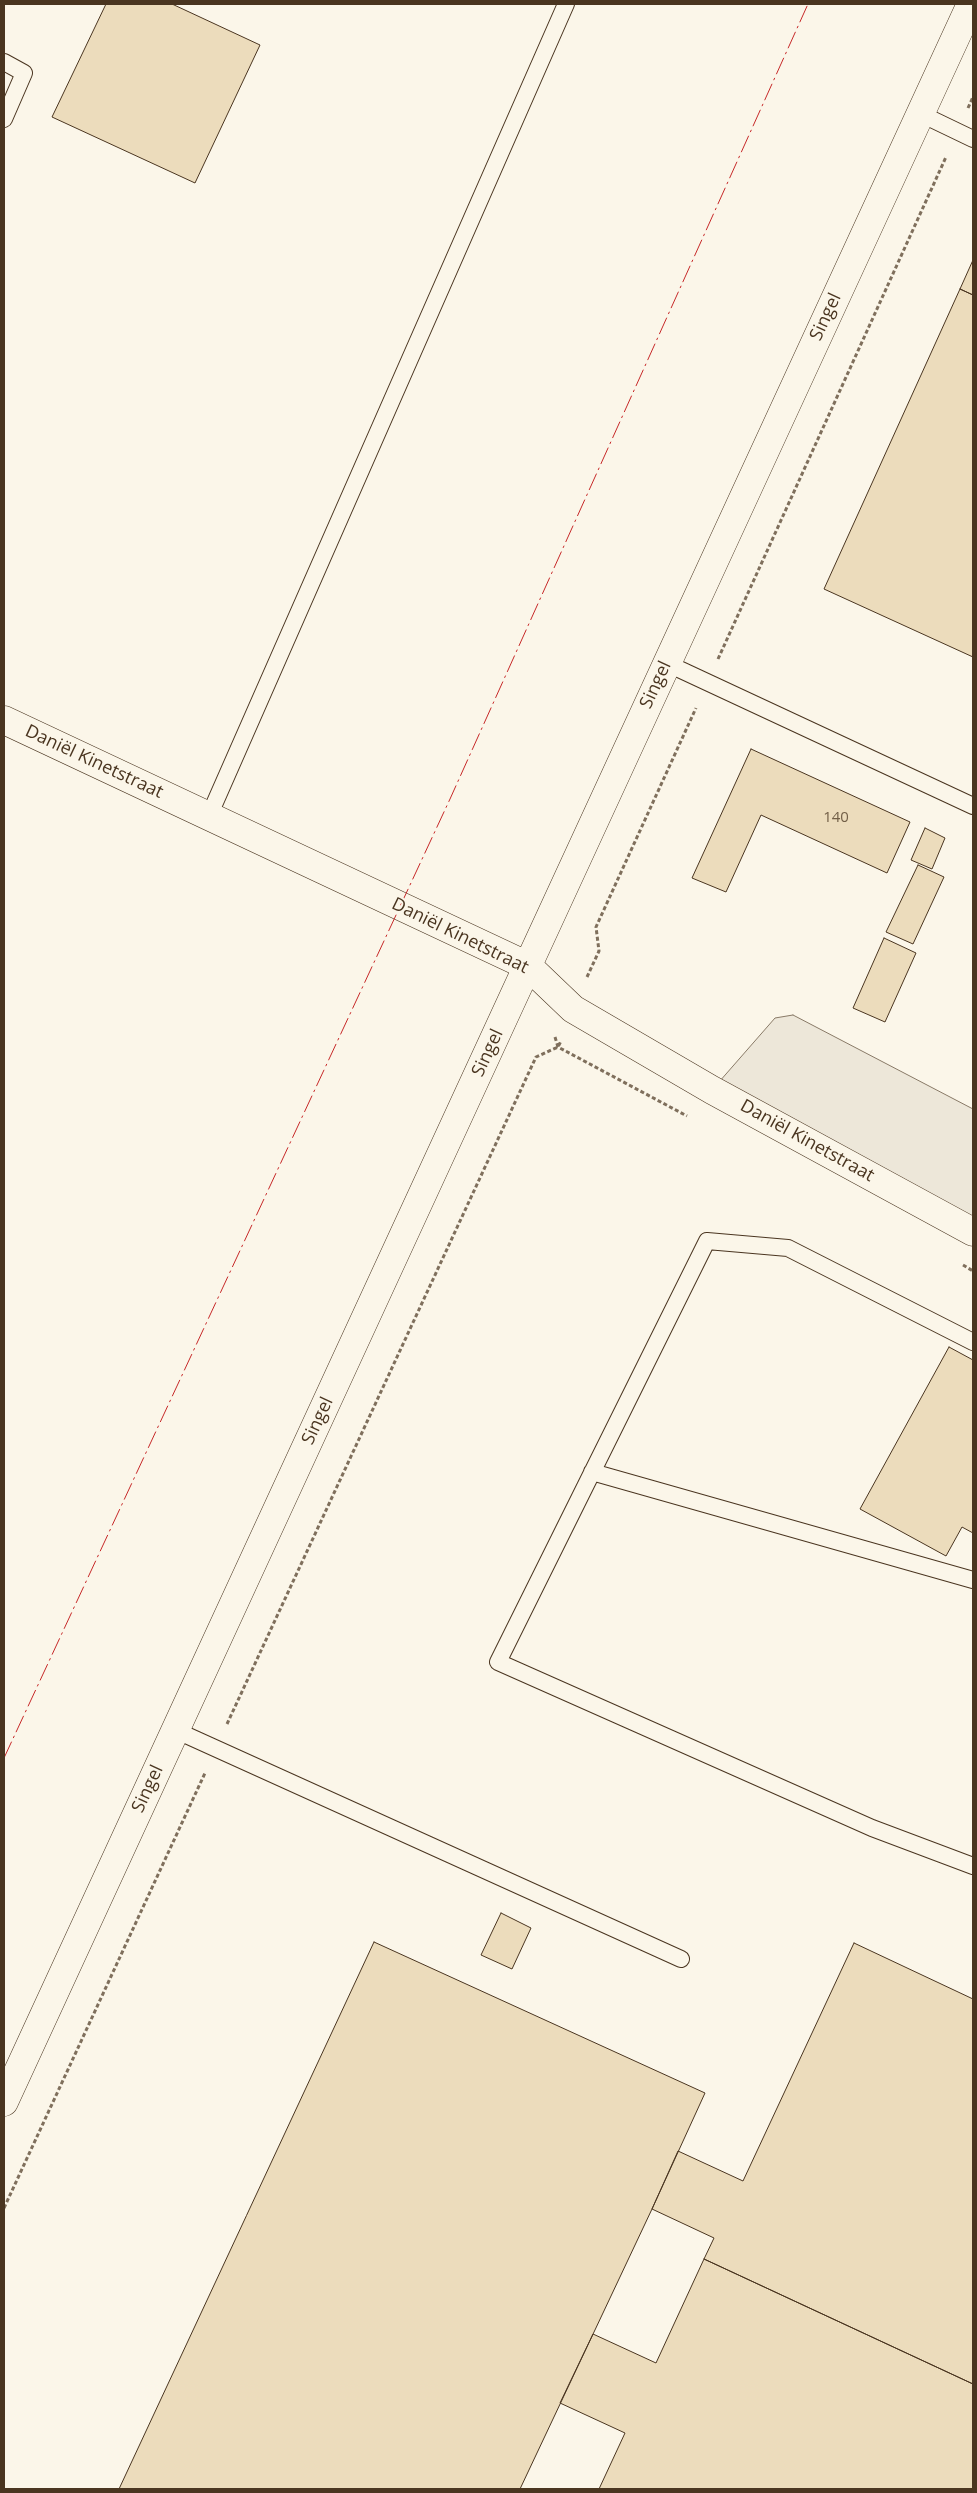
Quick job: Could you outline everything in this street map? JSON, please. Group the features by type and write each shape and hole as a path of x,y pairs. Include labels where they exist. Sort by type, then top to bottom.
{"street":[{"name":"Singel","path":"4,2102 971,4"},
{"name":"Daniël Kinetstraat","path":"4,720 528,966 574,1009 712,1090 973,1232"}],"lane":[{"path":"209,816 566,4"},
{"path":"4,62 24,73 4,119"},
{"path":"920,114 973,139"},
{"path":"666,663 973,806"},
{"path":"973,1342 788,1248 707,1242 498,1662 872,1828 973,1866"},
{"path":"592,1472 973,1580"},
{"path":"175,1730 681,1959"}],"path":[{"path":"4,2208 536,1057 558,1047 598,952 596,928 973,97"}],"shaded area":[{"path":"793,1015 973,1109 973,1232 712,1090 775,1018"}],"building":[{"path":"106,4 172,4 260,45 195,183 52,117"},
{"path":"973,260 973,295 960,289"},
{"path":"960,289 973,295 973,657 824,589"},
{"path":"751,749 910,822 887,873 761,815 726,892 692,878"},
{"path":"925,828 945,838 932,869 911,860"},
{"path":"918,865 944,877 913,944 886,932"},
{"path":"884,938 916,953 885,1022 853,1008"},
{"path":"949,1347 973,1360 973,1533 962,1527 946,1556 860,1509"},
{"path":"501,1913 531,1928 512,1969 481,1955"},
{"path":"374,1942 705,2093 652,2209 520,2489 119,2489"},
{"path":"854,1943 973,1999 973,2384 704,2259 714,2238 652,2209 678,2151 743,2181"},
{"path":"704,2259 973,2384 973,2489 599,2489 625,2433 560,2403 593,2334 656,2363"}],"power":[{"path":"4,1758 450,799 808,4"}]}
